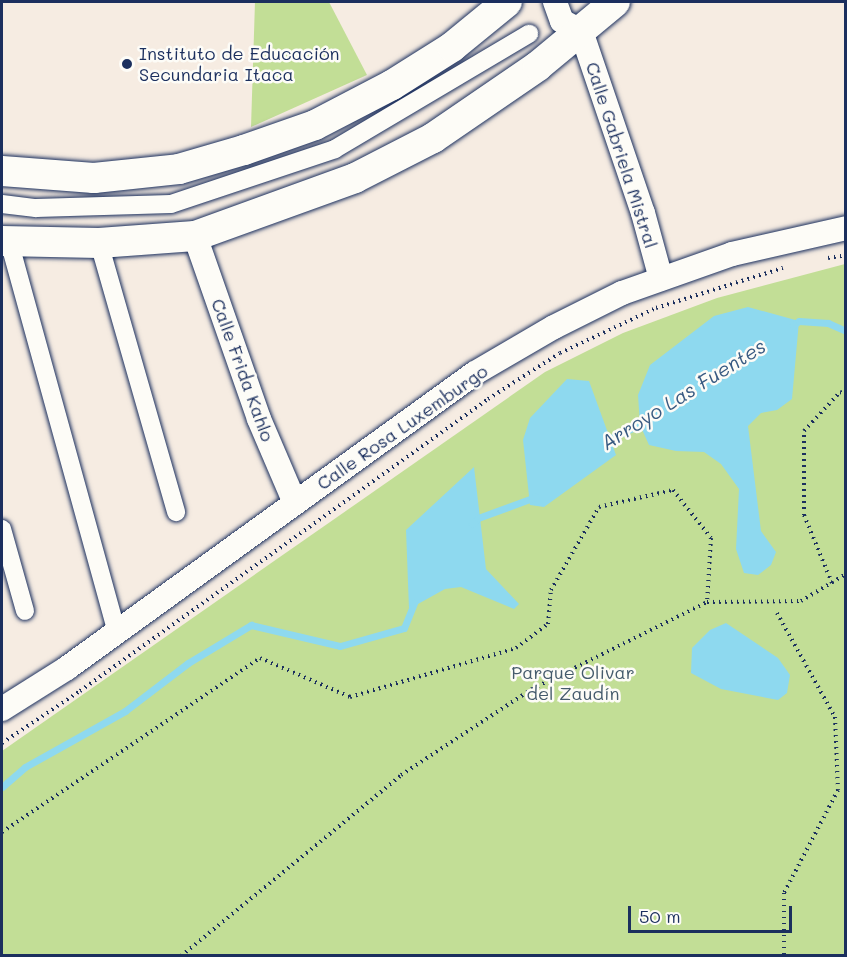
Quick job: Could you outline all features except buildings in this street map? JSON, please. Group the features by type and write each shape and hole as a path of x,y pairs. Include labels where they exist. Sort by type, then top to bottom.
{"street":[{"path":"2,171 94,178 179,169 244,150 315,125 392,85 452,47 507,2"},
{"path":"555,2 561,21 581,31"},
{"path":"581,31 589,2"},
{"path":"117,632 5,241 99,243 195,236 355,178 433,138 538,66 615,2"},
{"name":"Calle Gabriela Mistral","path":"581,31 644,213 661,279"},
{"path":"2,204 36,208 171,204 335,149 529,34"},
{"name":"Calle Rosa Luxemburgo","path":"2,709 117,632 475,373 554,327 622,293 732,254 846,228"},
{"name":"Calle Frida Kahlo","path":"195,236 259,419 295,503"},
{"path":"99,243 176,512"},
{"path":"2,530 24,611"}],"path":[{"path":"817,260 846,255"},
{"path":"2,743 80,691 488,399 560,352 656,308 787,266"},
{"path":"832,583 804,514 804,431 840,392 846,394"},
{"path":"2,832 260,658 350,697 516,648 549,624 550,590 598,507 673,490 711,538 707,602"},
{"path":"181,956 401,775 467,729 532,688 707,602 801,601 846,574"},
{"path":"777,613 835,717 838,790 784,893 784,956"}],"green space":[{"path":"255,2 329,2 367,75 251,127"},
{"name":"Parque Olivar del Zaudín","path":"845,264 845,955 2,956 2,751 545,372 623,333 717,298"}],"water":[{"path":"748,307 799,321 792,399 777,410 761,413 748,426 761,531 776,552 771,565 758,575 744,573 736,549 739,489 721,464 704,452 676,451 649,445 640,425 638,395 650,365 714,316"},
{"path":"567,379 589,381 616,455 544,507 530,505 523,440 530,418"},
{"path":"474,467 486,569 519,604 514,609 461,587 445,589 409,609 406,530"},
{"path":"726,623 778,658 790,675 787,693 778,700 721,689 691,673 692,648 710,630"}],"waterway":[{"name":"Arroyo Las Fuentes","path":"793,325 799,321 828,323 846,331"},
{"name":"Arroyo Las Fuentes","path":"602,442 646,422"},
{"name":"Arroyo Las Fuentes","path":"472,524 478,518 535,497"},
{"name":"Arroyo Las Fuentes","path":"2,787 25,767 125,711 188,663 251,625 340,646 404,628 414,603"}],"place":[{"name":"Instituto de Educación Secundaria Itaca","path":"127,64"}]}
